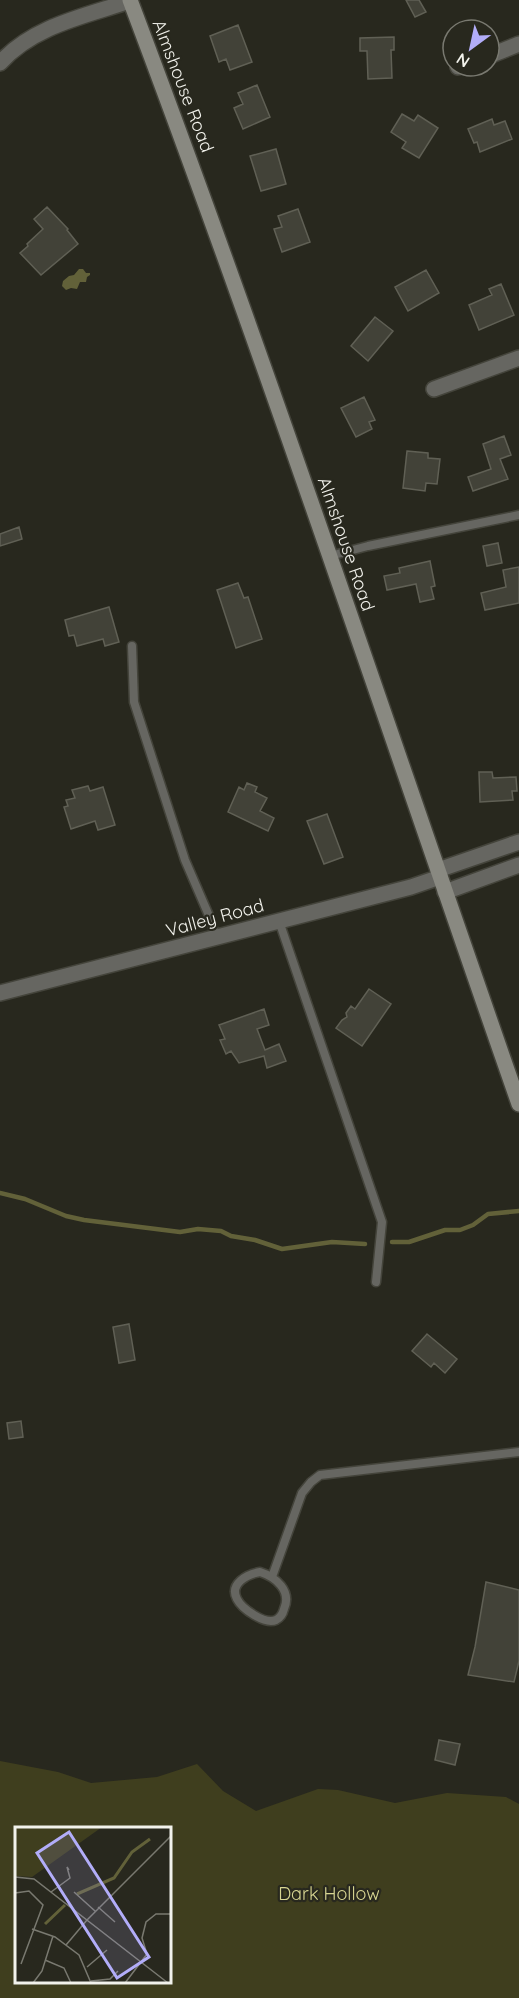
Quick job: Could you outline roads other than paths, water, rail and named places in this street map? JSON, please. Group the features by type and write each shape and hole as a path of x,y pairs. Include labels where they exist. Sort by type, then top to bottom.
{"main road":[{"name":"Almshouse Road","path":"130,0 177,124 330,556 519,1104"}],"street":[{"path":"0,63 15,47 39,33 130,0"},
{"path":"501,51 519,44"},
{"path":"434,389 519,358"},
{"name":"Valley Road","path":"0,993 411,887 519,842"},
{"path":"445,892 519,865"}],"lane":[{"path":"330,556 519,515"},
{"path":"132,646 134,702 185,860 210,918 216,938"},
{"path":"279,921 382,1222 376,1282"},
{"path":"272,1577 302,1493 310,1482 320,1475 519,1452"},
{"path":"260,1572 272,1577 282,1586 286,1606 280,1617 270,1622 260,1618 241,1604 236,1595 236,1587 246,1576 260,1572"}],"waterway":[{"path":"0,1193 25,1199 66,1216 84,1220 180,1232 198,1229 221,1231 231,1236 255,1240 282,1249 332,1242 365,1244"},
{"path":"392,1242 409,1242 445,1230 460,1230 473,1225 488,1214 519,1211"}],"park label":[{"name":"Dark Hollow","path":"329,1894"}]}
